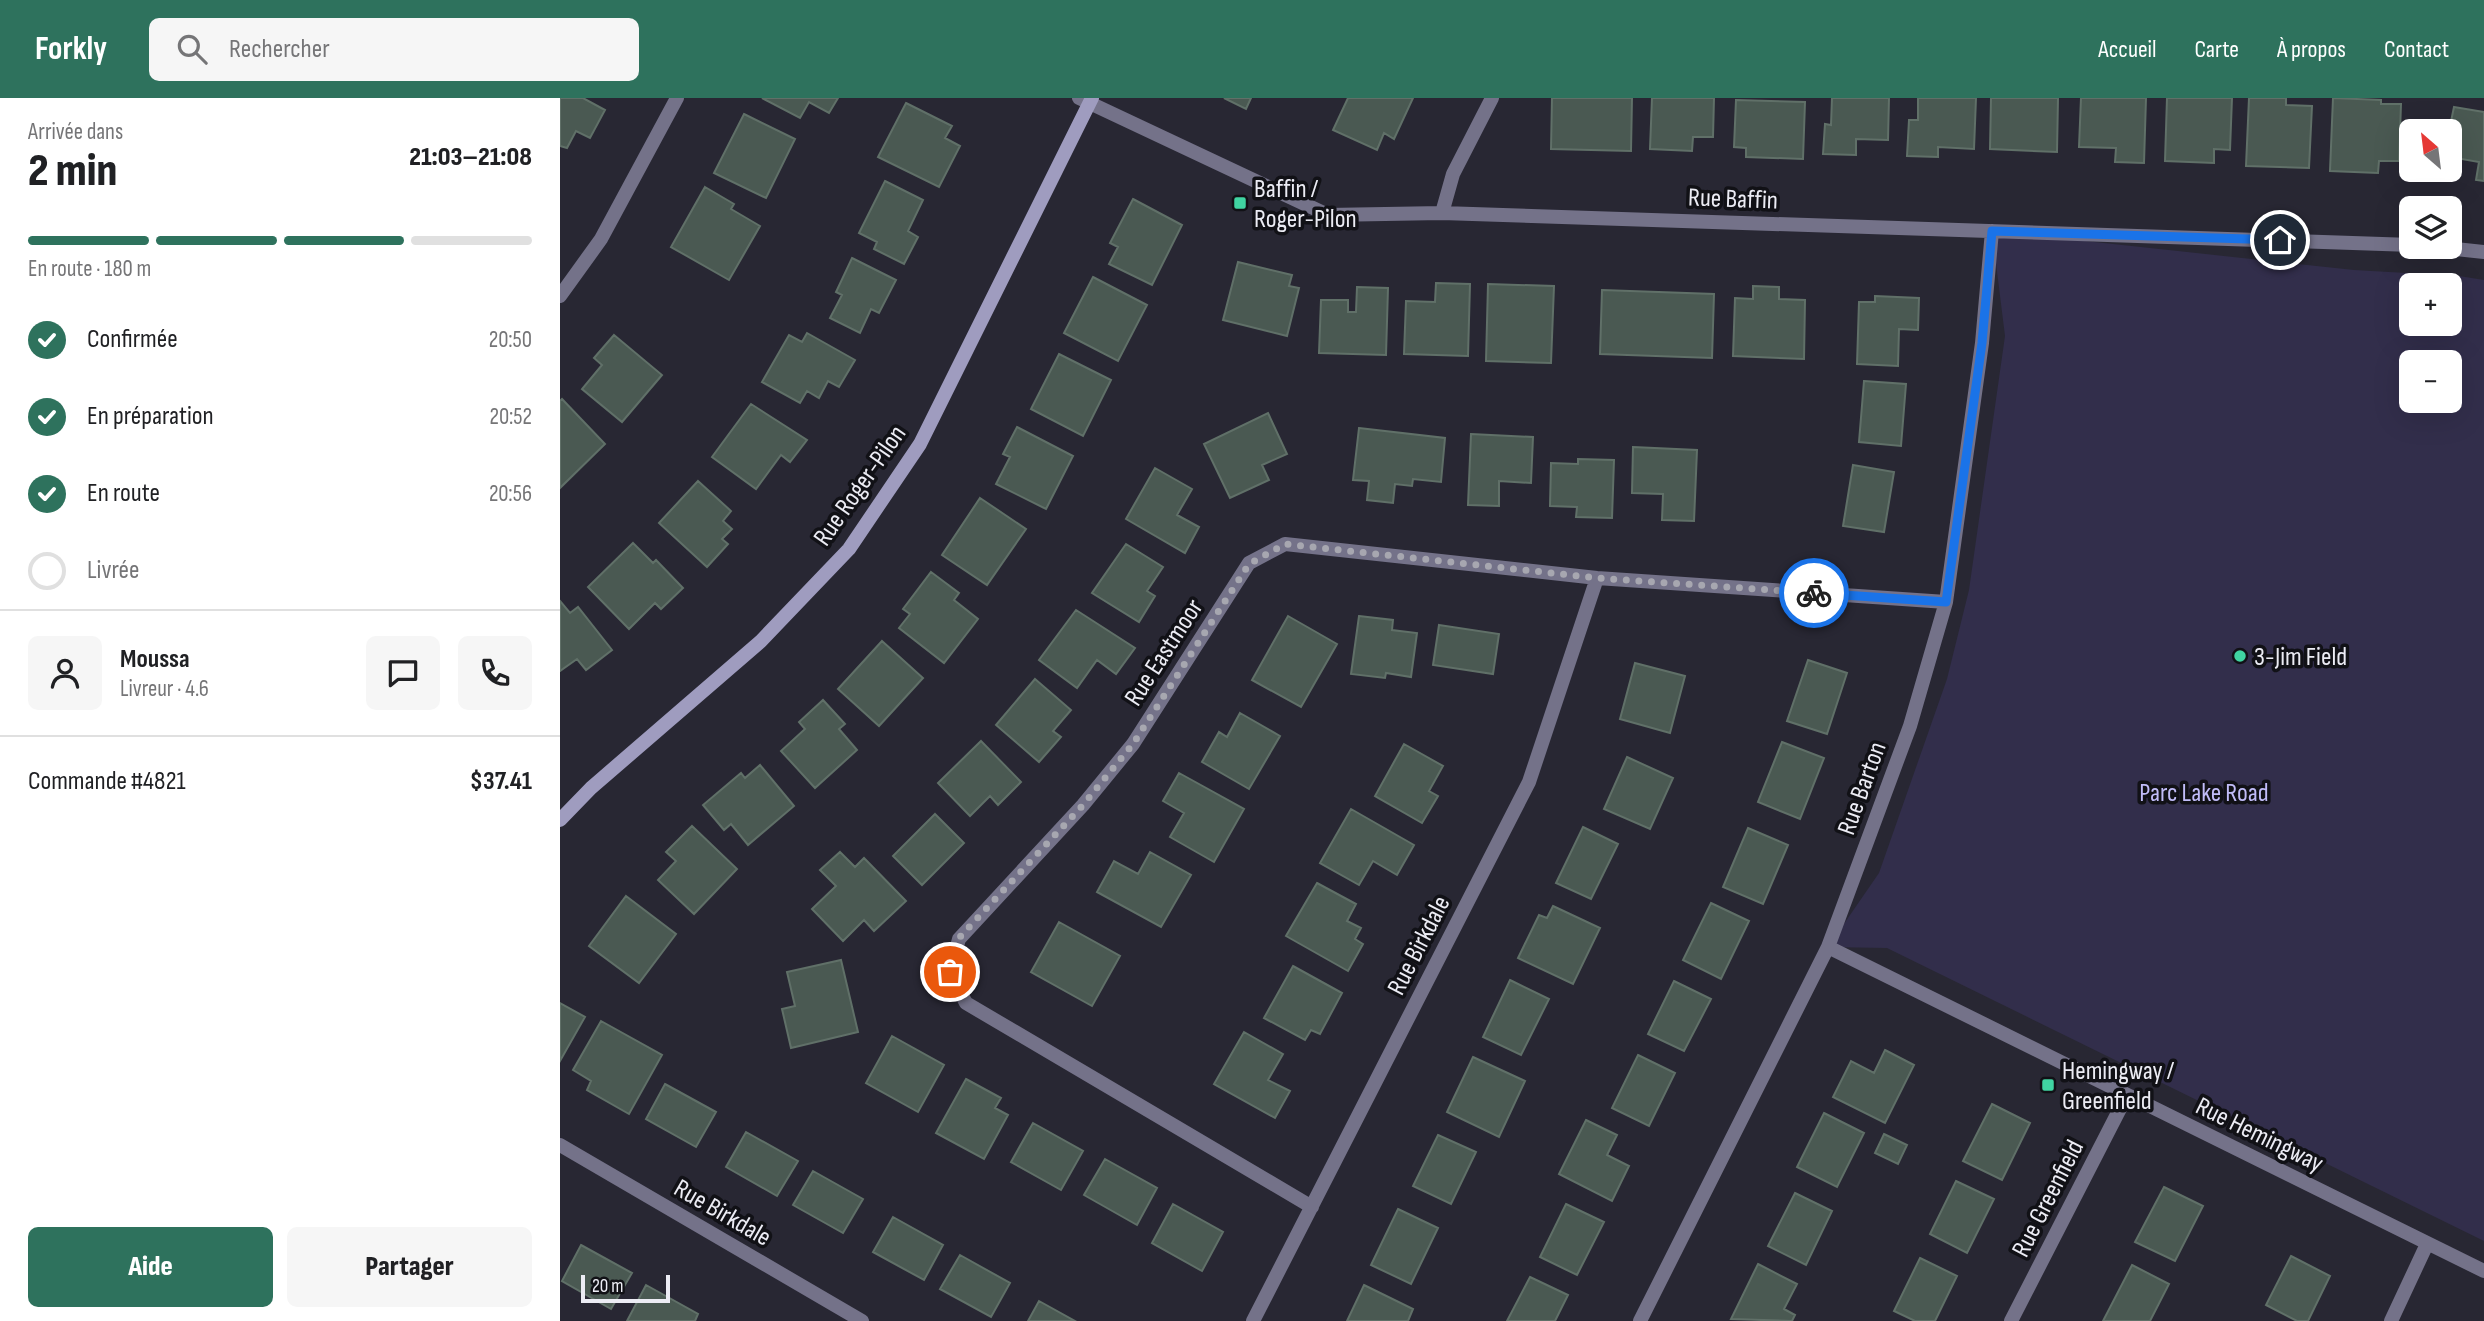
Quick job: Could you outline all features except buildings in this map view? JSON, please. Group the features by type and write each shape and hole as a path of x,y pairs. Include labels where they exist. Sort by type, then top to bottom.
{"street":[{"path":"560,296 601,239 677,98"},
{"path":"1442,213 1453,174 1492,98"},
{"name":"Rue Baffin","path":"1087,100 1328,215 1442,213 2399,245"},
{"name":"Rue Roger-Pilon","path":"560,820 591,788 761,641 849,549 920,444 1087,100"},
{"name":"Rue Barton","path":"1640,1321 1828,947 1910,726 1946,602 1982,343 1992,231"},
{"path":"2462,250 2484,252"},
{"name":"Rue Eastmoor","path":"1312,1207 966,1003 950,972 958,939 1083,805 1133,744 1249,564 1285,544 1597,578 1946,602"},
{"name":"Rue Birkdale","path":"1253,1321 1529,782 1597,578"},
{"name":"Rue Hemingway","path":"1828,947 2126,1097 2484,1271"},
{"name":"Rue Greenfield","path":"2011,1321 2126,1097"},
{"name":"Rue Birkdale","path":"560,1145 862,1321"},
{"path":"2391,1321 2427,1244"}],"green space":[{"name":"Parc Lake Road","path":"1992,231 2354,270 2406,273 2399,273 2399,336 2462,336 2462,276 2484,280 2484,1241 1887,948 1828,947 1879,873 1947,679 1969,590 2005,336"}],"way so far":[{"path":"950,972 958,939 1083,805 1133,744 1249,564 1285,544 1597,578 1814,593"}],"place":[{"name":"Baffin / Roger-Pilon","path":"1240,203"},
{"name":"3-Jim Field","path":"2240,656"},
{"name":"Hemingway / Greenfield","path":"2048,1085"}],"route":[{"path":"1814,593 1946,602 1982,343 1992,231 2280,240"}]}
